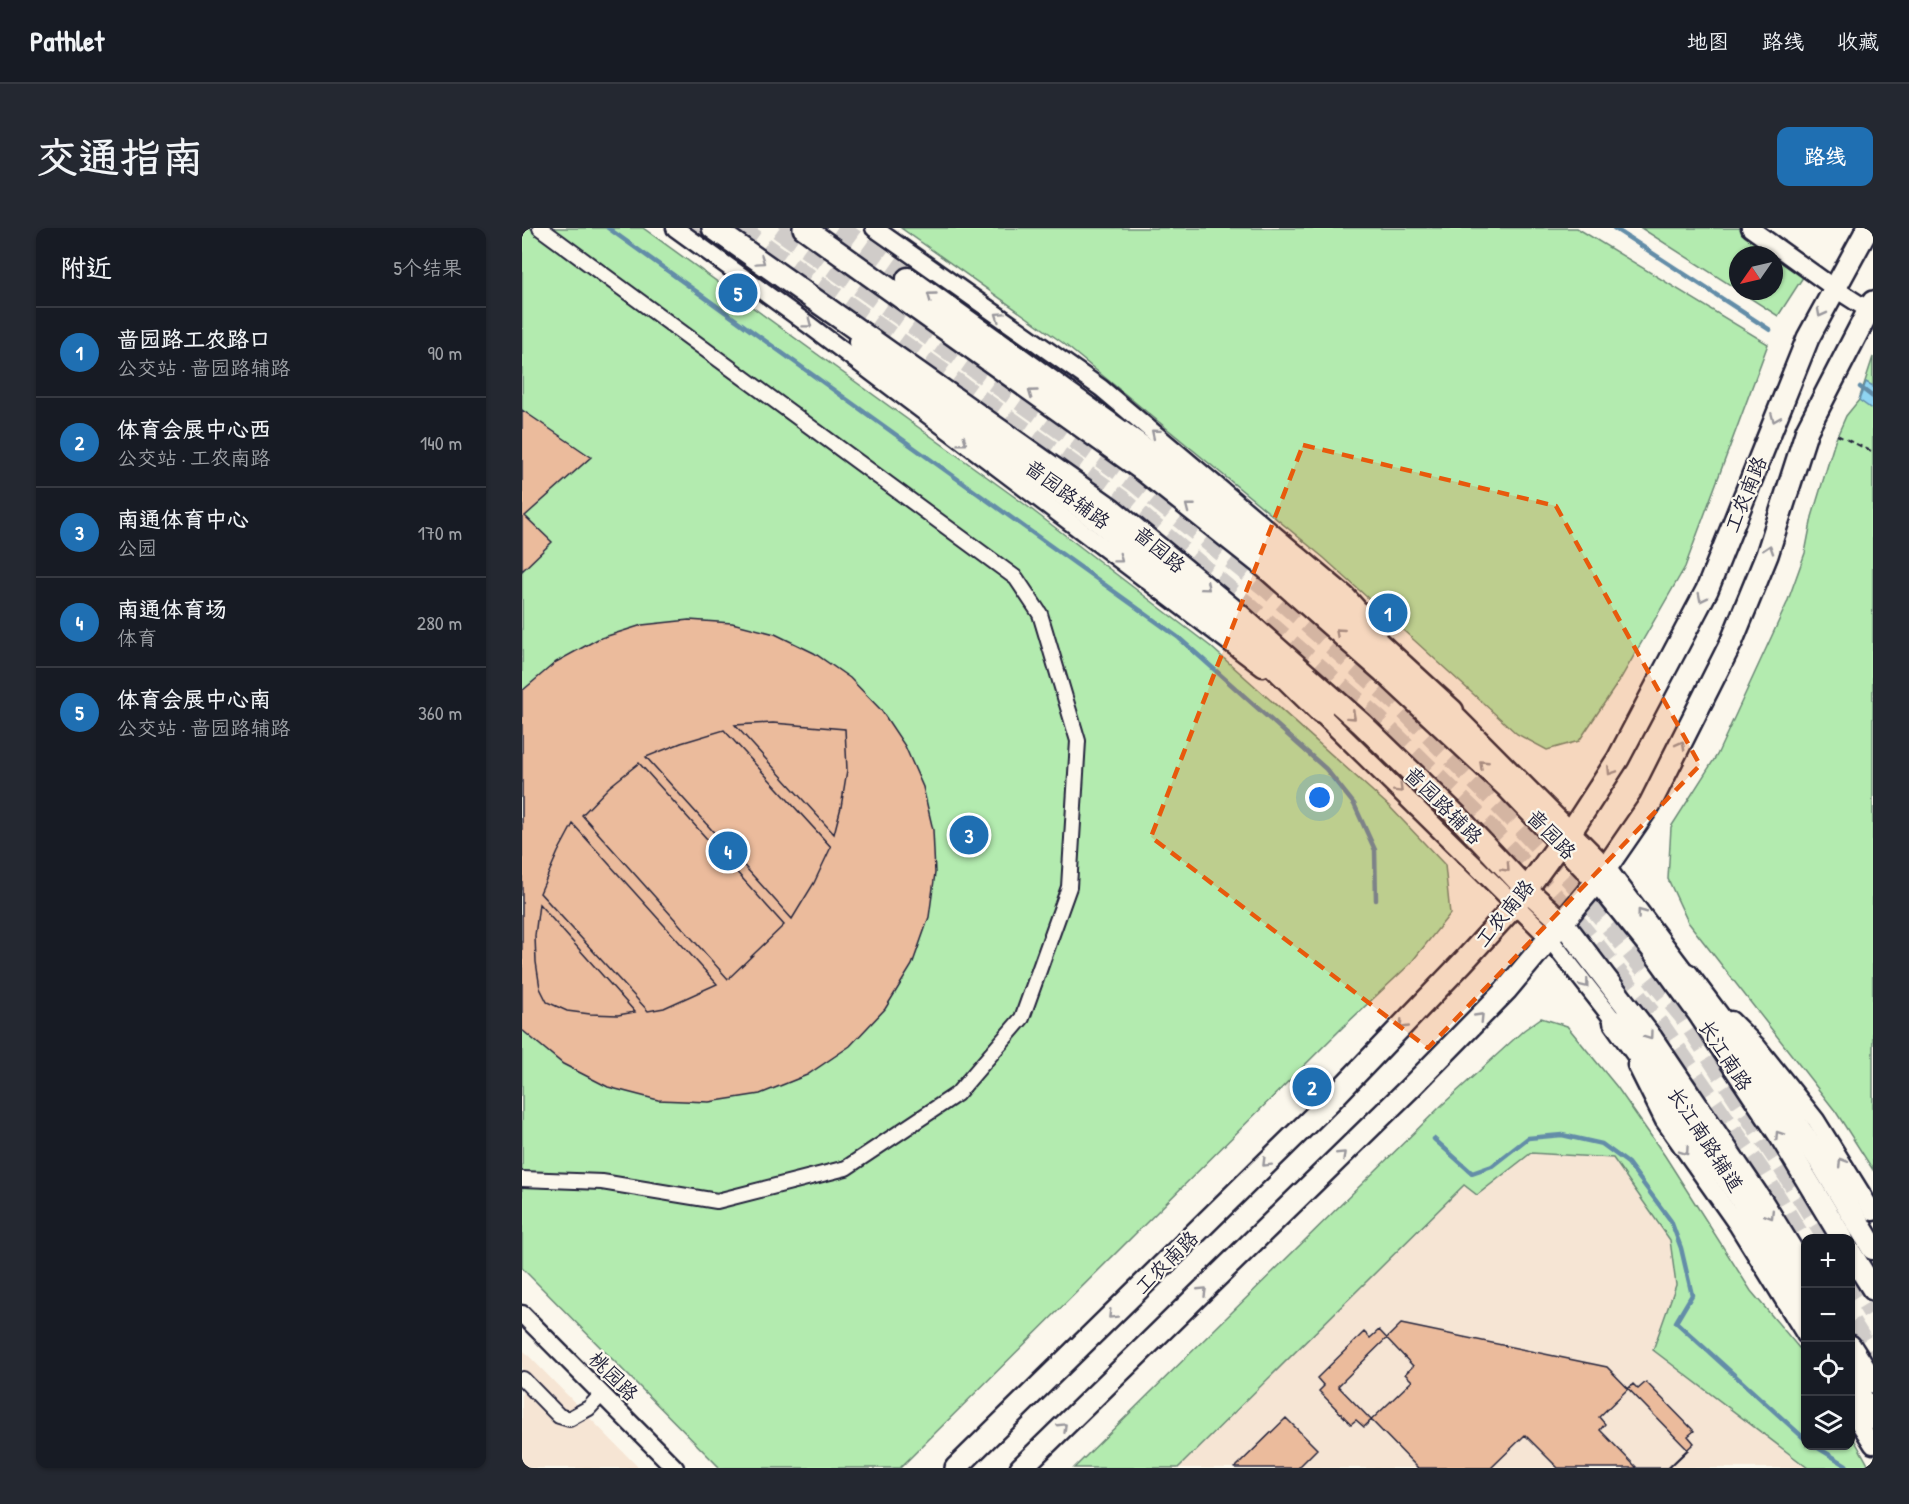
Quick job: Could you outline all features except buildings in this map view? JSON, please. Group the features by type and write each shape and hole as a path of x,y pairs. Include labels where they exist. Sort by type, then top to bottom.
{"highway":[{"path":"908,279 1186,479 1307,578 1452,711"},
{"path":"860,342 1102,523 1245,639 1321,712"},
{"path":"1687,975 1779,1099 1822,1163 1873,1248"},
{"path":"1615,1022 1741,1198 1801,1297"},
{"path":"1855,1387 1873,1417"}],"main road":[{"name":"啬园路","path":"713,228 1110,508 1238,613 1362,724 1458,816 1520,897 1556,931"},
{"name":"啬园路","path":"804,228 1144,471 1265,567 1384,672 1506,786 1566,836 1601,873"},
{"name":"工农南路","path":"956,1468 1330,1101 1463,962 1520,897 1566,836 1618,759 1707,590 1797,363 1834,288 1868,228"},
{"name":"工农南路","path":"1022,1468 1409,1089 1506,990 1601,873 1650,804 1731,643 1767,555 1807,430 1872,308"},
{"name":"长江南路","path":"1601,873 1698,1012 1781,1137 1839,1234"},
{"path":"1556,931 1652,1039 1762,1202 1801,1265"},
{"path":"1855,1259 1873,1289"},
{"path":"1855,1353 1873,1382"}],"street":[{"name":"啬园路辅路","path":"675,228 809,325 1321,712 1520,897"},
{"path":"874,228 1101,388 1346,596 1566,836"},
{"path":"1750,228 1834,288 1872,308"},
{"path":"522,1179 602,1182 717,1202 846,1168 957,1094 1022,1018 1069,887 1078,741 1040,614 1016,578 547,230"},
{"path":"1601,873 1687,975 1757,1046 1816,1120 1873,1212"},
{"name":"长江南路辅道","path":"1556,931 1615,1022 1664,1121 1738,1226 1801,1328"},
{"name":"桃园路","path":"522,1314 675,1468"},
{"path":"523,1379 559,1416 569,1419 589,1408 602,1394"},
{"path":"1855,1416 1873,1445"}],"path":[{"path":"1837,435 1873,452"}],"highlighted area":[{"path":"1303,445 1556,506 1700,765 1428,1048 1151,837"}],"shaded area":[{"path":"1531,1153 1613,1158 1670,1240 1676,1285 1654,1350 1808,1468 1178,1468 1464,1185 1477,1195"},
{"path":"522,1349 639,1468 522,1468"}],"green space":[{"path":"522,228 643,228 1023,503 1210,646 1389,806 1445,865 1450,914 1410,964 1343,1027 900,1468 720,1468 522,1268"},
{"path":"901,228 1577,228 1768,344 1685,567 1621,678 1579,741 1547,750 1517,734 1324,558 1063,343"},
{"path":"1641,228 1741,228 1769,246 1729,246 1729,284"},
{"path":"1783,255 1807,271 1778,316 1753,300 1783,300"},
{"path":"1873,357 1873,1170 1836,1112 1688,922 1668,879 1671,827 1717,755 1787,603 1805,553 1812,517 1835,441 1846,416 1859,400"},
{"path":"1541,1018 1567,1026 1617,1087 1665,1156 1751,1291 1801,1350 1801,1450 1855,1450 1855,1441 1870,1468 1808,1468 1653,1350 1676,1285 1670,1240 1613,1158 1531,1153 1477,1195 1464,1185 1178,1468 1074,1468 1442,1105 1524,1030"}],"water":[{"path":"1866,382 1873,386 1873,410 1859,400"}],"waterway":[{"path":"608,228 1179,638 1326,769 1354,804 1375,850 1376,900"},
{"path":"1614,228 1770,330"},
{"path":"1860,387 1873,397"},
{"path":"1434,1139 1472,1173 1492,1166 1528,1138 1562,1135 1602,1144 1628,1163 1671,1221 1681,1248 1692,1295 1676,1322 1801,1435"},
{"path":"1822,1450 1848,1468"}],"tunnel":[{"path":"689,228 827,321"},
{"path":"737,228 1120,500 1377,720 1476,816 1561,905 1658,1024 1761,1174 1801,1240"},
{"path":"779,228 1135,481 1270,589 1397,701 1573,880 1685,1016 1826,1234"},
{"path":"837,228 908,279"},
{"path":"1855,1283 1873,1312"},
{"path":"1855,1331 1873,1360"}],"place":[{"name":"体育会展中心南","path":"738,293"},
{"name":"啬园路工农路口","path":"1388,613"},
{"name":"南通体育中心","path":"969,835"},
{"name":"南通体育场","path":"728,851"},
{"name":"体育会展中心西","path":"1312,1087"}]}
